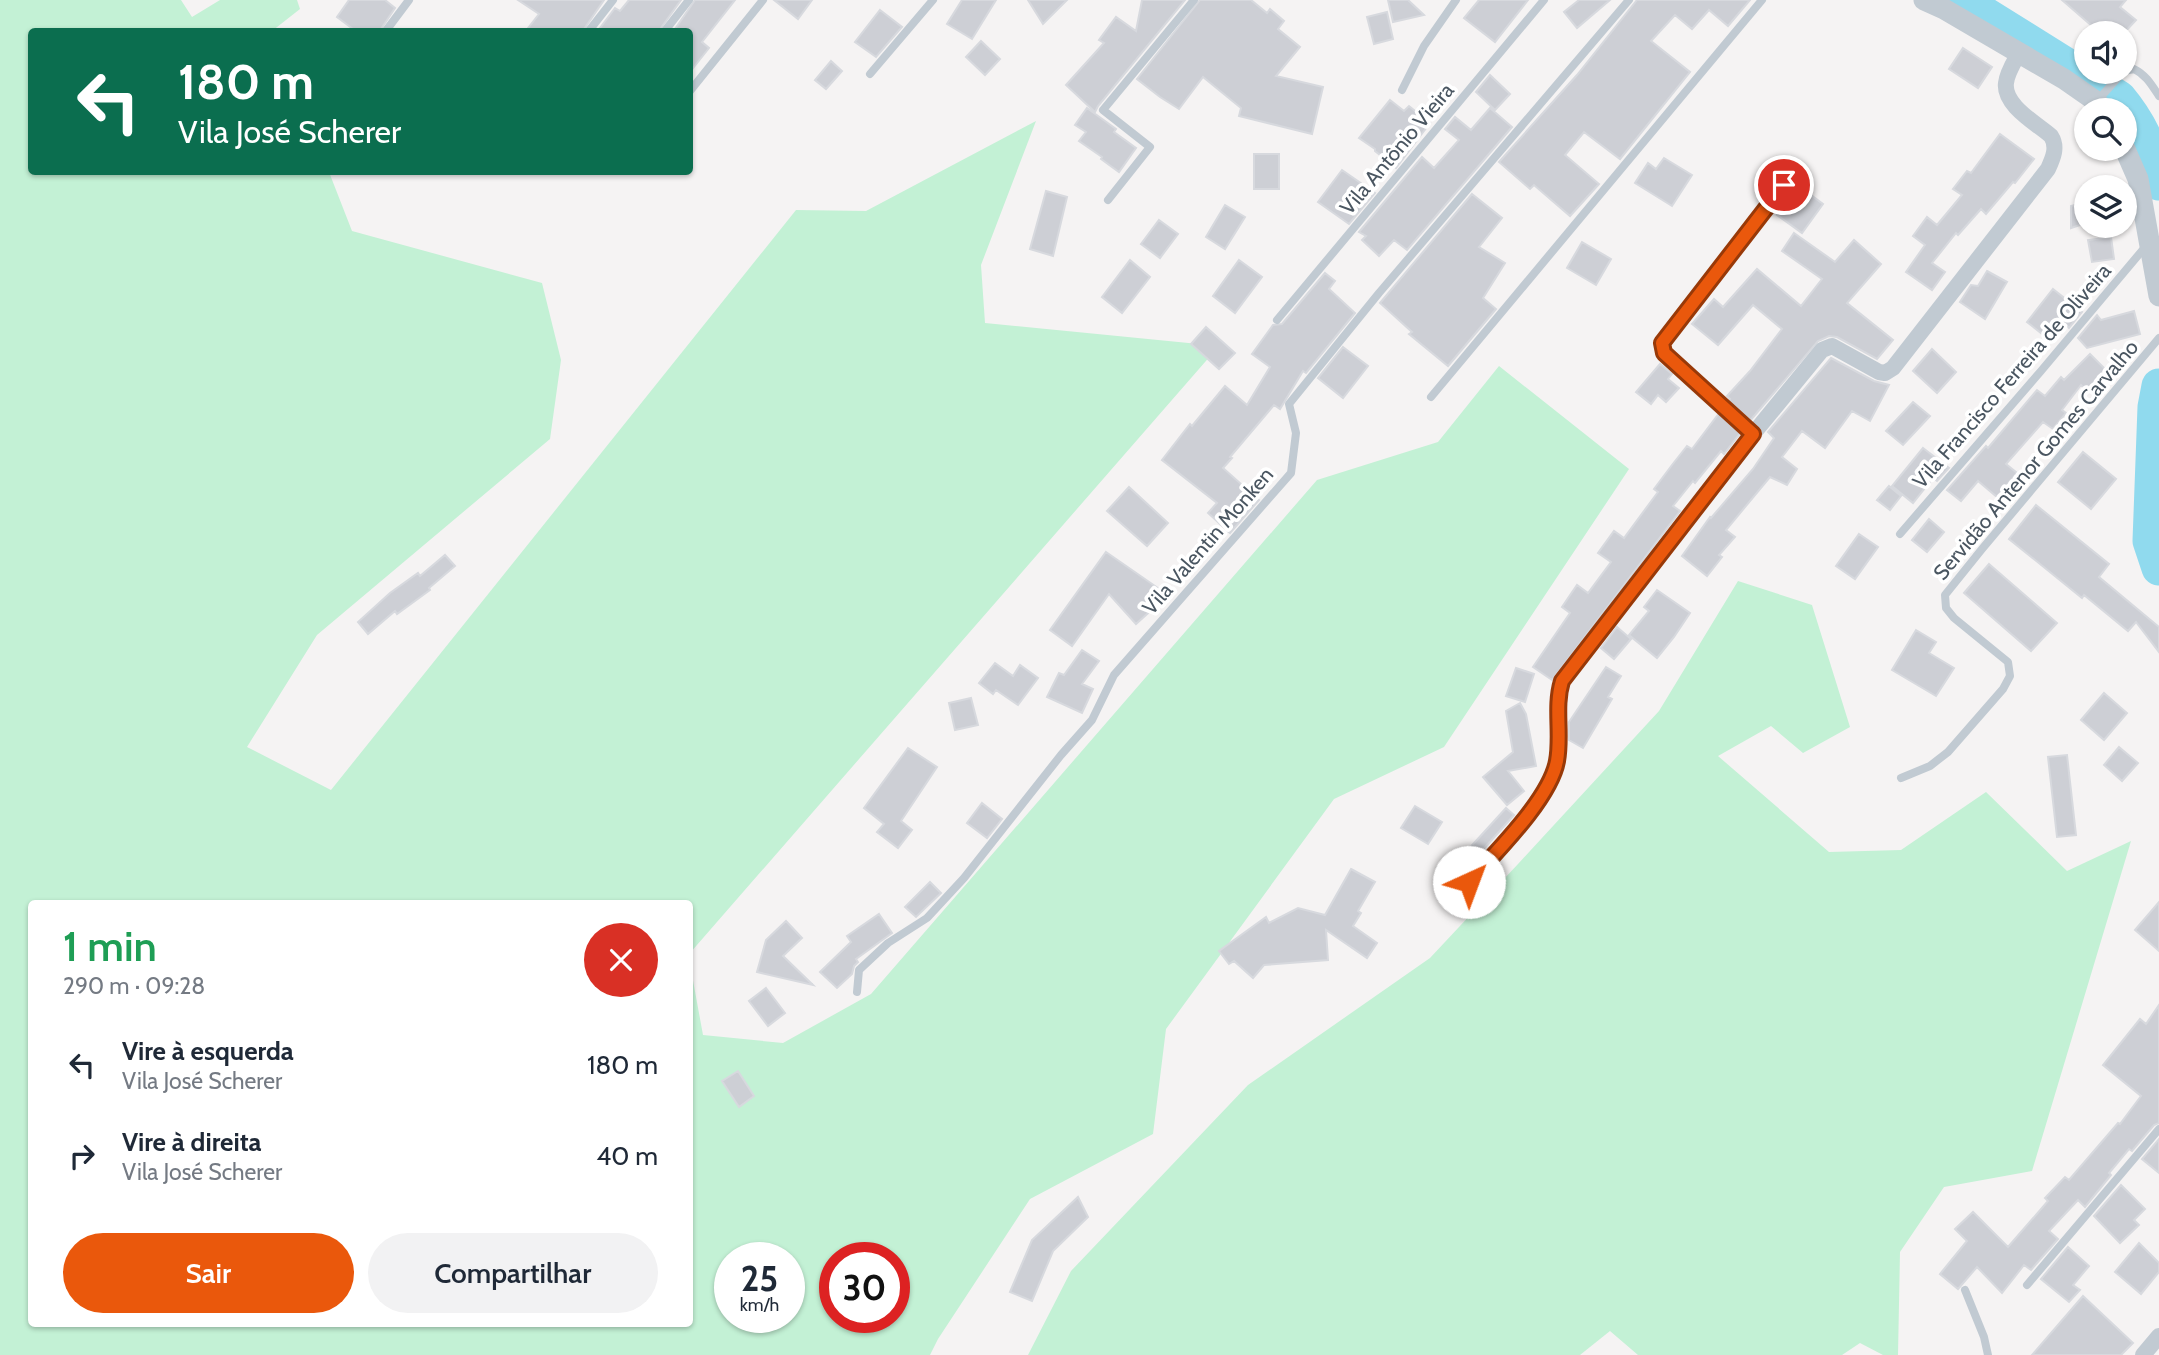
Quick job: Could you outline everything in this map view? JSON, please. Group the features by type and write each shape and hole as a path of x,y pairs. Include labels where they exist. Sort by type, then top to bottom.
{"street":[{"path":"1924,0 2064,79 2089,98"},
{"path":"1469,882 1507,841 1540,796 1551,775 1557,762 1557,696 1562,681 1753,434 1822,350 1832,346 1879,372 1885,373 1893,368 2048,170 2055,149 2054,141 2010,101 2006,92 2007,79 2019,53"},
{"path":"2130,161 2137,179 2157,263 2159,296"},
{"path":"2143,1355 2159,1336"}],"lane":[{"path":"388,28 409,0"},
{"path":"591,28 613,0"},
{"path":"666,28 689,0"},
{"path":"693,87 763,0"},
{"path":"870,74 933,0"},
{"path":"1108,200 1150,147 1102,110 1194,0"},
{"path":"1402,90 1424,46 1456,0"},
{"name":"Vila Antônio Vieira","path":"1277,320 1544,0"},
{"name":"Vila Valentin Monken","path":"857,992 859,970 888,943 927,918 964,878 1061,754 1092,720 1114,675 1291,473 1296,433 1289,404 1379,293 1629,0"},
{"path":"1431,397 1762,0"},
{"path":"2137,70 2159,96"},
{"path":"1753,434 1664,353 1662,343 1784,185"},
{"name":"Vila Francisco Ferreira de Oliveira","path":"1900,534 2150,241"},
{"name":"Servidão Antenor Gomes Carvalho","path":"1901,778 1930,766 1948,752 2003,689 2010,676 2008,662 1954,618 1946,608 1945,595 2159,338"},
{"path":"2027,1285 2159,1129"},
{"path":"1965,1290 1984,1337 1988,1355"}],"green space":[{"path":"0,0 181,0 192,17 220,0 297,0 300,9 276,28 28,28 28,175 330,175 352,231 542,283 561,360 550,439 317,635 247,747 331,790 796,210 866,211 1036,121 981,265 985,323 1219,346 693,950 693,900 28,900 28,1327 693,1327 693,980 703,1035 783,1043 871,994 1317,480 1438,442 1499,366 1629,469 1444,747 1334,799 1166,1029 1153,1134 1030,1199 930,1355 0,1355"},
{"path":"1738,581 1812,605 1850,727 1803,753 1771,726 1718,756 1829,852 1901,850 1986,792 2067,871 2131,841 2032,1171 1944,1187 1900,1252 1898,1355 1883,1355 1860,1343 1842,1355 1638,1355 1610,1331 1580,1355 1028,1355 1071,1271 1248,1085 1430,958 1659,711"}],"building":[{"path":"349,0 385,0 395,8 382,28 352,28 337,17"},
{"path":"518,0 604,0 585,28 528,28 539,14"},
{"path":"629,0 681,0 661,28 600,28 615,8 620,11"},
{"path":"695,0 735,0 702,42 709,48 693,68 693,28 676,28"},
{"path":"774,0 812,0 798,19"},
{"path":"962,0 996,0 972,39 947,24"},
{"path":"1028,0 1067,0 1043,24"},
{"path":"1142,0 1185,0 1095,112 1066,85 1104,43 1099,40 1116,17 1136,31"},
{"path":"1200,0 1251,0 1267,13 1270,9 1284,21 1278,29 1300,47 1276,76 1323,87 1312,134 1239,116 1241,108 1203,77 1179,109 1137,79"},
{"path":"1388,0 1408,0 1424,15 1393,22"},
{"path":"1479,0 1528,0 1495,42 1464,18"},
{"path":"1579,0 1610,0 1577,28 1564,12"},
{"path":"1637,0 1750,0 1728,26 1709,10 1692,29 1675,15 1651,41 1690,72 1620,159 1584,132 1565,155 1599,184 1570,216 1534,185 1530,189 1499,162 1577,75"},
{"path":"2062,0 2126,0 2120,7 2136,20 2135,21 2086,21"},
{"path":"880,10 902,27 876,57 855,42"},
{"path":"1387,12 1393,39 1374,44 1367,17"},
{"path":"981,41 1000,59 985,75 966,57"},
{"path":"1963,48 1992,67 1978,88 1949,69"},
{"path":"831,61 842,71 826,89 815,80"},
{"path":"1490,75 1510,94 1495,110 1476,92"},
{"path":"1390,100 1404,111 1409,106 1430,123 1396,168 1359,138"},
{"path":"1087,108 1136,148 1119,172 1079,141 1086,132 1075,125"},
{"path":"1490,108 1512,127 1407,250 1394,240 1379,256 1362,240 1366,236 1359,232 1422,157 1434,168 1459,140 1445,129 1455,117 1471,130"},
{"path":"2000,134 2034,159 1986,214 1981,209 1958,235 1956,233 1932,263 1945,272 1932,290 1906,272 1925,245 1913,236 1927,217 1937,225 1962,195 1953,189 1967,171 1971,173"},
{"path":"1254,154 1279,154 1279,189 1254,189"},
{"path":"1664,158 1692,175 1672,206 1635,183 1648,163 1656,169"},
{"path":"1342,170 1375,193 1349,224 1318,202"},
{"path":"1799,186 1823,204 1802,233 1777,215"},
{"path":"1046,191 1067,197 1053,256 1030,249"},
{"path":"1472,194 1502,218 1479,247 1505,263 1483,298 1496,309 1448,366 1409,334 1412,332 1380,303"},
{"path":"1225,205 1245,217 1225,249 1206,237"},
{"path":"2074,205 2074,227 2071,228 2071,206"},
{"path":"1159,220 1178,234 1160,258 1141,244"},
{"path":"1794,233 1835,262 1854,240 1881,264 1847,303 1893,340 1877,359 1837,337 1829,336 1818,341 1749,422 1728,402 1730,399 1727,396 1782,329 1753,305 1718,345 1692,324 1714,299 1723,307 1757,269 1801,306 1822,279 1782,251"},
{"path":"2111,238 2114,259 2092,262 2088,240"},
{"path":"1582,242 1611,259 1596,285 1567,268"},
{"path":"1130,260 1150,277 1122,313 1102,297"},
{"path":"1239,260 1262,277 1235,313 1213,296"},
{"path":"1987,271 2007,282 1985,319 1960,302 1971,285 1978,286"},
{"path":"1325,273 1335,281 1329,289 1355,313 1306,373 1303,371 1280,409 1274,405 1223,468 1259,500 1230,533 1208,513 1217,503 1162,460 1225,386 1247,405 1270,367 1252,354 1273,325 1282,324"},
{"path":"2053,289 2082,312 2069,328 2061,318 2046,337 2027,322"},
{"path":"2134,311 2140,334 2087,348 2078,338 2097,315 2101,320"},
{"path":"1206,327 1235,353 1219,369 1191,344"},
{"path":"1343,347 1368,366 1343,398 1318,378"},
{"path":"1932,349 1956,372 1937,393 1913,371"},
{"path":"2090,354 2109,373 2092,390 2086,390 2081,385 2062,410 2066,413 2053,429 2043,422 2006,464 2017,473 1997,497 1978,481 1961,501 1947,490 1986,446 1988,448 2037,390 2045,396 2061,377 2064,380"},
{"path":"1831,358 1874,381 1889,385 1870,421 1852,411 1825,448 1802,431 1782,457 1797,469 1787,485 1770,477 1726,530 1735,537 1719,555 1722,557 1707,576 1682,556 1710,517 1753,469 1774,438 1768,432"},
{"path":"1660,364 1672,374 1668,379 1679,388 1666,402 1658,395 1651,404 1636,392"},
{"path":"1913,402 1930,416 1903,445 1886,431"},
{"path":"1720,412 1741,432 1724,454 1721,451 1673,506 1680,511 1552,680 1533,667 1570,613 1562,607 1577,585 1588,593 1611,562 1598,553 1614,531 1624,538 1658,492 1654,489 1672,465 1687,446 1692,449"},
{"path":"1923,448 1949,468 1937,481 1933,478 1913,503 1892,486"},
{"path":"2083,452 2116,479 2091,509 2058,482"},
{"path":"1889,486 1901,496 1890,510 1877,500"},
{"path":"1129,487 1168,523 1147,546 1107,511"},
{"path":"2036,505 2109,564 2099,577 2159,627 2159,652 2136,622 2128,631 2009,539"},
{"path":"1929,519 1944,532 1927,552 1912,540"},
{"path":"1859,534 1878,547 1855,579 1836,566"},
{"path":"1106,552 1168,595 1136,624 1109,594 1072,646 1050,630"},
{"path":"445,555 455,566 429,588 430,590 397,614 395,611 368,634 358,622 390,593 418,573 420,576"},
{"path":"1989,564 2057,623 2031,651 1964,593"},
{"path":"1657,590 1690,613 1657,658 1629,635 1649,611 1644,607"},
{"path":"1617,627 1631,639 1614,659 1601,648"},
{"path":"1916,630 1936,642 1929,653 1954,668 1936,696 1892,670"},
{"path":"1082,650 1099,661 1082,684 1093,689 1082,713 1047,697 1059,673 1064,675"},
{"path":"995,663 1013,676 1020,665 1038,678 1018,705 996,690 993,694 979,683"},
{"path":"1606,667 1621,676 1608,697 1612,699 1583,748 1569,740 1569,722"},
{"path":"1516,668 1534,674 1525,702 1506,696"},
{"path":"2104,693 2127,713 2104,740 2081,720"},
{"path":"971,698 978,725 955,730 949,703"},
{"path":"1520,703 1526,714 1536,766 1508,771 1524,791 1507,805 1483,777 1513,752 1506,711"},
{"path":"2119,747 2138,763 2122,781 2104,765"},
{"path":"908,748 937,767 901,821 912,830 898,848 877,832 884,824 864,808"},
{"path":"2067,755 2076,835 2057,837 2048,757"},
{"path":"982,803 1002,819 987,838 967,823"},
{"path":"1415,806 1442,822 1428,844 1401,828"},
{"path":"1506,808 1514,815 1463,872 1455,864"},
{"path":"1351,869 1375,882 1358,911 1361,913 1353,926 1377,943 1367,958 1326,930 1328,960 1264,965 1253,978 1234,961 1229,964 1219,951 1266,917 1269,923 1298,908 1325,915"},
{"path":"930,882 941,893 916,917 905,907"},
{"path":"2159,902 2159,951 2135,930"},
{"path":"879,914 892,933 856,959 858,962 852,974 837,988 820,972 851,942 847,936"},
{"path":"786,921 802,938 783,956 813,985 757,972 766,940"},
{"path":"766,988 785,1013 768,1026 749,1001"},
{"path":"2159,1005 2159,1123 2154,1125 2132,1151 2129,1149 2085,1207 2078,1200 2049,1231 2058,1239 2031,1270 2024,1265 2002,1293 1977,1267 1958,1289 1940,1274 1967,1241 1955,1229 1973,1212 2008,1247 2048,1201 2045,1198 2065,1177 2069,1180 2118,1123 2120,1124 2141,1096 2103,1065 2140,1019 2146,1024"},
{"path":"738,1071 754,1096 739,1107 722,1081"},
{"path":"2159,1139 2159,1173 2142,1159"},
{"path":"2121,1185 2145,1209 2134,1220 2139,1225 2120,1243 2094,1216"},
{"path":"1078,1197 1088,1217 1053,1251 1032,1301 1010,1292 1032,1240"},
{"path":"2139,1243 2159,1263 2159,1272 2141,1294 2115,1272"},
{"path":"2068,1247 2089,1266 2073,1285 2080,1290 2069,1302 2041,1279"},
{"path":"2083,1296 2133,1343 2121,1355 2032,1355"}],"waterway":[{"path":"1962,0 2119,98 2145,138 2159,183"},
{"path":"2159,386 2155,407 2150,541 2159,568"}],"route":[{"path":"1469,882 1507,841 1540,796 1551,775 1557,762 1557,696 1562,681 1753,434 1664,353 1662,343 1784,185"}]}
